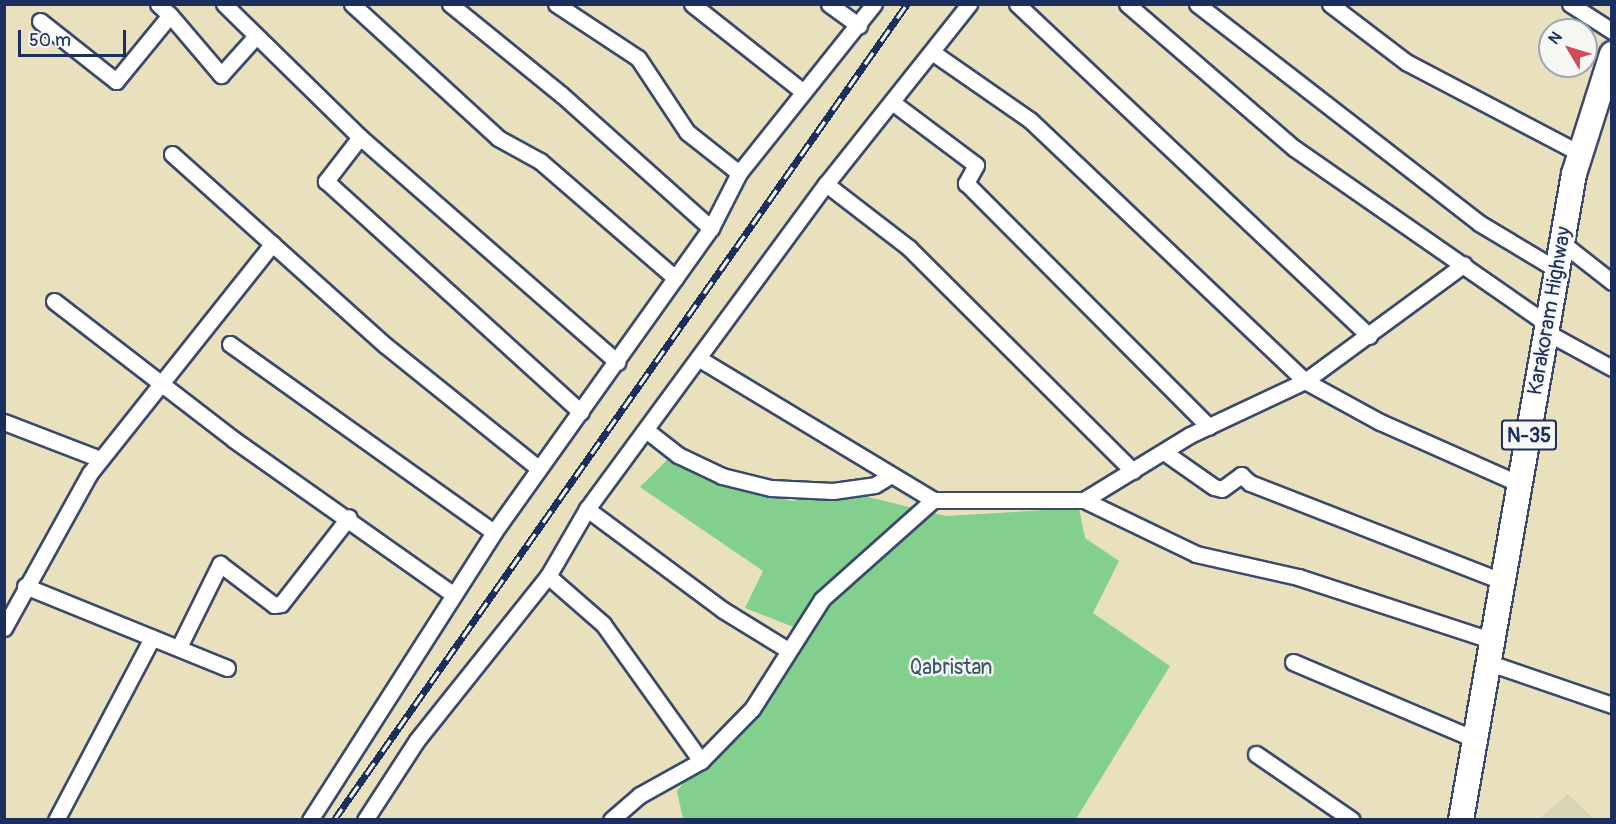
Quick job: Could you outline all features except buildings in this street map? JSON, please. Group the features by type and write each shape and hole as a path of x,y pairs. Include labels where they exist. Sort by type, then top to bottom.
{"highway":[{"name":"Karakoram Highway","path":"1461,819 1561,242 1579,153 1611,54"}],"street":[{"path":"158,4 221,75 256,36"},
{"path":"224,4 360,137 617,362"},
{"path":"352,4 498,138 540,161 675,278"},
{"path":"450,4 562,95 711,228"},
{"path":"556,4 638,58 687,132 739,173"},
{"path":"692,4 801,90"},
{"path":"829,4 859,26"},
{"path":"310,819 537,467 581,412 711,228 739,173 801,90 859,26 874,4"},
{"path":"364,819 417,740 548,576 587,509 826,184 969,4"},
{"path":"1017,4 1369,336"},
{"path":"1127,4 1294,148 1377,210 1464,264 1547,328 1611,368"},
{"path":"1197,4 1479,223 1556,269"},
{"path":"1330,4 1406,62 1579,153"},
{"path":"1570,4 1611,31"},
{"path":"40,21 116,81 170,15"},
{"path":"932,52 1030,120 1305,381 1380,422 1520,484"},
{"path":"892,102 976,165 966,183 1209,427"},
{"path":"360,137 326,181 581,412"},
{"path":"172,154 385,345 537,467"},
{"path":"826,184 909,248 1132,471"},
{"path":"1561,242 1611,282"},
{"path":"4,628 24,586 100,459 272,244"},
{"path":"1084,500 1209,427 1305,381 1464,264"},
{"path":"54,301 161,382 453,594"},
{"path":"230,344 494,532"},
{"path":"698,358 888,477 933,500 1084,500 1196,554 1298,577 1489,651 1611,705"},
{"path":"4,422 100,459"},
{"path":"646,430 678,455 722,476 771,488 833,491 875,485 888,477"},
{"path":"1164,452 1214,487 1222,489 1241,475 1261,488 1502,580"},
{"path":"611,819 640,795 701,761 752,709 788,650 848,572 933,500"},
{"path":"587,509 723,610 788,650"},
{"path":"179,647 220,564 274,605 280,604 349,517"},
{"path":"548,576 603,624 701,761"},
{"path":"24,586 227,668"},
{"path":"56,819 152,638"},
{"path":"1293,662 1474,739"},
{"path":"1256,754 1352,819"}],"shaded area":[{"path":"1568,794 1594,819 1539,819"}],"green space":[{"name":"Qabristan","path":"669,458 726,484 792,501 852,493 946,516 1079,508 1085,538 1119,561 1093,613 1170,666 1076,819 683,819 677,791 804,631 745,608 763,571 640,487"}],"railway":[{"path":"334,820 907,4"}]}
